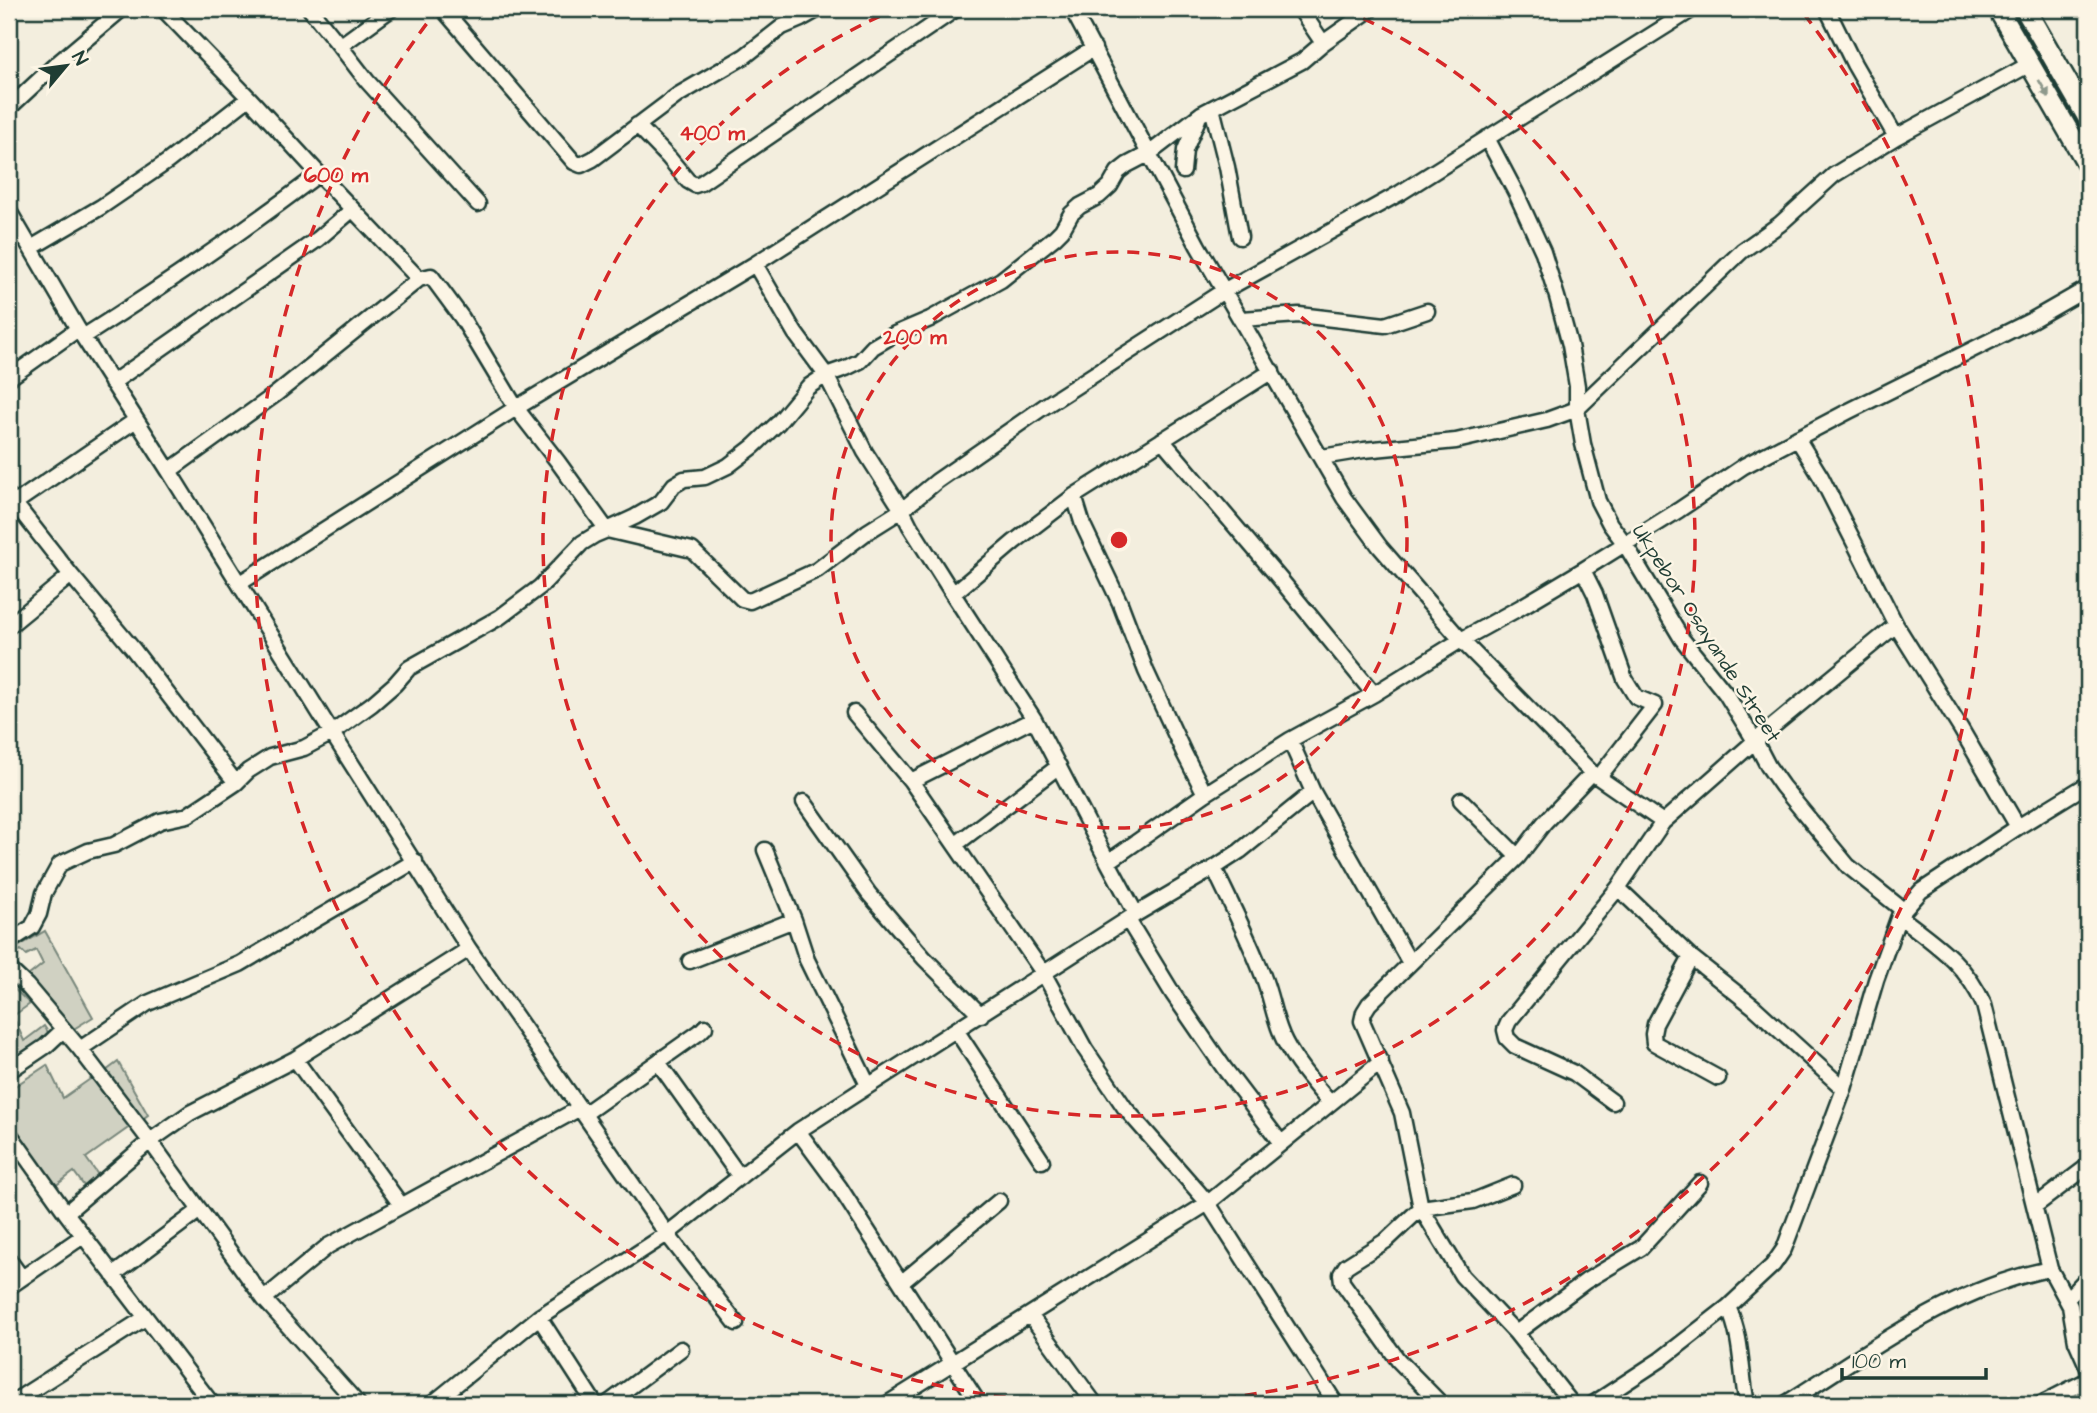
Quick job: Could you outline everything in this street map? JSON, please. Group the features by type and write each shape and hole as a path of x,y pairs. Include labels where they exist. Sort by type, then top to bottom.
{"highway":[{"path":"1998,9 2088,165"},
{"path":"2025,9 2088,118"}],"street":[{"path":"9,108 53,66 121,9"},
{"path":"163,9 419,279"},
{"path":"310,9 367,81 478,204"},
{"path":"341,46 390,9"},
{"path":"443,9 575,162 581,165 593,159 678,95 745,56 782,27 820,9"},
{"path":"637,125 688,181 695,185 701,183 956,9"},
{"path":"1072,9 1198,246 1361,524 1461,640 1595,775 1663,822"},
{"path":"1300,9 1323,43"},
{"path":"9,942 32,927 39,914 44,893 60,864 88,851 114,845 160,821 188,815 270,757 304,748 332,733 372,704 409,668 499,617 540,587 582,543 661,502 674,485 684,479 705,477 728,466 754,446 778,423 808,387 826,374 853,365 873,347 895,334 930,319 1001,281 1055,237 1071,214 1104,191 1118,172 1150,153 1207,111 1302,61 1371,9"},
{"path":"169,471 276,394 419,279 431,276 462,318 516,408 607,530 692,550 742,599 750,601 817,570 867,532 902,510 937,481 1045,406 1225,290 1401,193 1693,9"},
{"path":"1827,9 1854,64 1896,137"},
{"path":"240,583 516,408 755,264 1094,48"},
{"path":"1322,457 1456,441 1535,423 1577,408 1742,251 1780,224 1834,174 2030,64"},
{"path":"9,243 27,241 101,207 167,162 249,98"},
{"path":"1183,171 1185,150 1191,132 1207,111"},
{"path":"1207,111 1227,167 1240,237"},
{"name":"Ukpebor Osayande Street","path":"1487,138 1543,252 1558,297 1570,345 1577,386 1577,408 1586,455 1598,501 1610,524 1625,544 1682,639 1726,694 1782,786 1848,866 1963,968 1975,985 1984,1005 2050,1269 2067,1299 2073,1316 2076,1341 2088,1368"},
{"path":"9,378 221,247 319,174"},
{"path":"112,383 318,239 352,210"},
{"path":"9,211 80,333 469,949 667,1234 736,1323"},
{"path":"755,264 794,332 826,374 865,452 910,526 1034,719 1173,994 1224,1068 1281,1143"},
{"path":"1108,862 1205,794 1290,740 1374,694 1583,570 1744,466 2020,326 2088,288"},
{"path":"1242,318 1299,315 1385,326 1427,311"},
{"path":"953,594 1074,496 1272,371"},
{"path":"136,420 12,499 133,649 236,783"},
{"path":"1797,438 1821,477 1896,625 2018,827"},
{"path":"1161,440 1374,694"},
{"path":"1074,496 1083,525 1120,603 1146,671 1205,794"},
{"path":"1572,1404 1516,1333 1462,1276 1421,1208 1402,1113 1362,1021 1364,1012 1518,857 1544,822 1595,775 1655,705 1636,697 1625,678 1595,594 1583,570"},
{"path":"9,626 71,575"},
{"path":"1614,1102 1574,1073 1515,1046 1507,1038 1505,1030 1509,1021 1618,888 1663,822 1755,741 1896,625"},
{"path":"854,713 911,781 956,845 1044,974 1085,1049 1125,1108 1208,1202 1336,1404"},
{"path":"911,781 1034,719"},
{"path":"1290,740 1313,792 1410,963"},
{"path":"956,845 1059,766"},
{"path":"1593,1404 1660,1360 1728,1307 1773,1265 1784,1249 1844,1089 1876,980 1901,913 1921,891 2088,784"},
{"path":"432,1404 539,1317 667,1234 798,1131 1132,917 1214,869 1313,792"},
{"path":"1461,800 1518,857"},
{"path":"804,802 869,894 923,958 981,1015"},
{"path":"765,850 794,920 807,960 868,1085"},
{"path":"80,1049 148,1003 240,964 415,861"},
{"path":"1214,869 1254,953 1276,1022 1287,1045 1330,1103"},
{"path":"1618,888 1691,957 1754,1007 1844,1089"},
{"path":"690,961 794,920"},
{"path":"66,1213 150,1141 190,1113 295,1059 469,949"},
{"path":"1691,957 1655,1024 1654,1043 1718,1078"},
{"path":"9,969 27,986 80,1049 264,1299 358,1404"},
{"path":"264,1299 328,1246 582,1111 658,1062 705,1027"},
{"path":"9,1070 46,1046 63,1030"},
{"path":"956,1030 1041,1161"},
{"path":"295,1059 401,1205"},
{"path":"658,1062 740,1177"},
{"path":"887,1404 1208,1202 1381,1062"},
{"path":"798,1131 840,1188 979,1404"},
{"path":"9,1133 206,1402"},
{"path":"2035,1206 2088,1166"},
{"path":"1516,1333 1586,1281 1642,1248 1700,1183"},
{"path":"1441,1404 1398,1360 1342,1282 1341,1274 1346,1266 1387,1240 1421,1208 1473,1201 1513,1185"},
{"path":"901,1283 999,1202"},
{"path":"113,1275 200,1210"},
{"path":"9,1287 83,1236"},
{"path":"9,1260 22,1278"},
{"path":"1785,1404 1947,1304 2012,1278 2050,1269"},
{"path":"2067,1299 2088,1277"},
{"path":"1728,1307 1741,1343 1747,1404"},
{"path":"1030,1315 1095,1404"},
{"path":"539,1317 596,1404"},
{"path":"10,1404 145,1318"},
{"path":"607,1404 681,1349"},
{"path":"2041,1404 2088,1380"}],"shaded area":[{"path":"45,931 93,1017 72,1030 28,976 43,964 36,950 26,955 21,950 9,956 9,952"},
{"path":"9,984 30,1004 13,1016 24,1041 44,1026 53,1040 9,1067"},
{"path":"118,1062 148,1115 141,1120 106,1071"},
{"path":"47,1065 63,1098 93,1077 131,1126 86,1158 101,1179 87,1190 74,1172 55,1186 9,1123 9,1090"}]}
